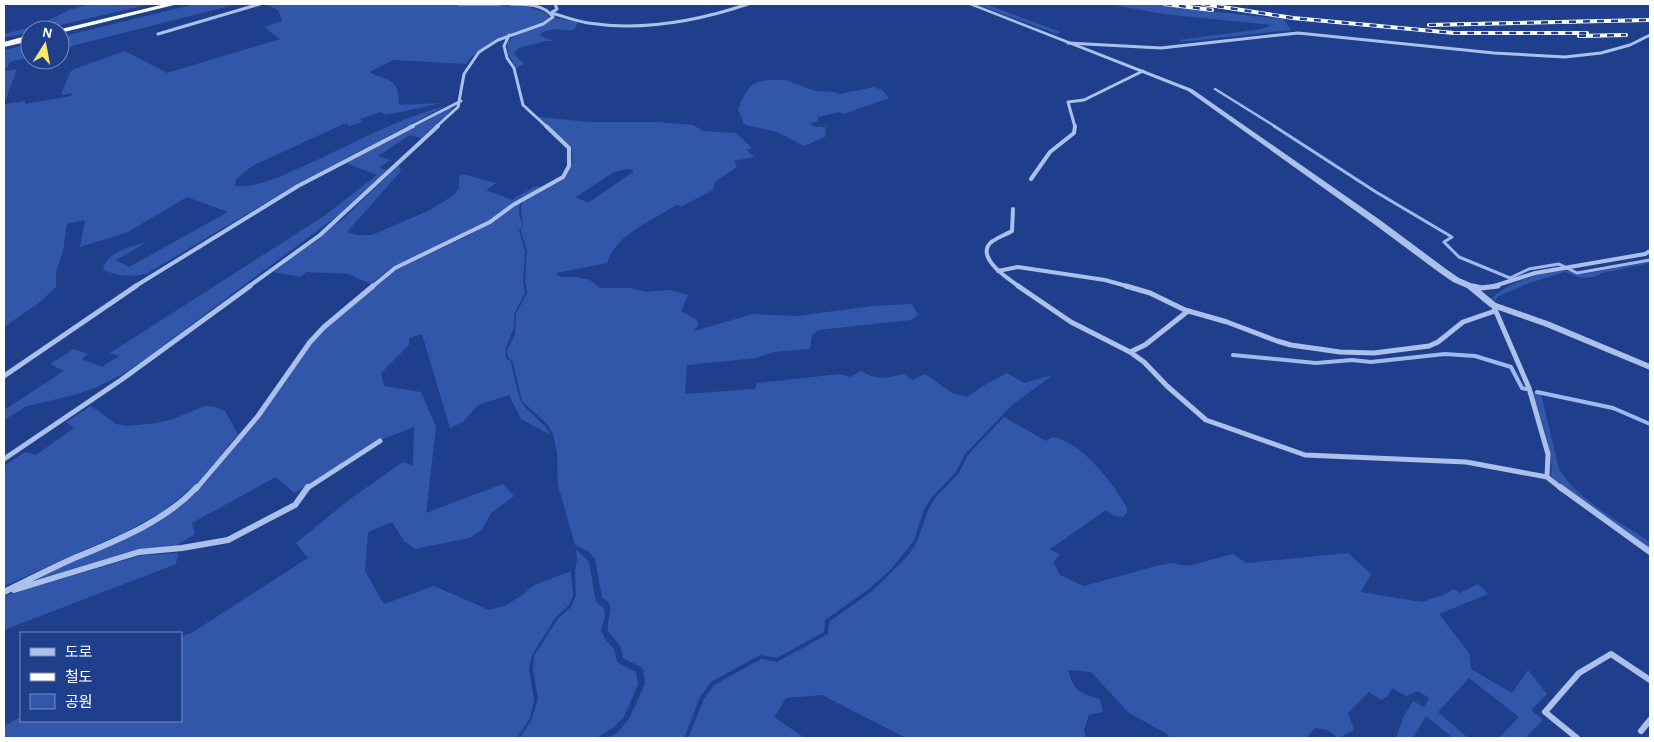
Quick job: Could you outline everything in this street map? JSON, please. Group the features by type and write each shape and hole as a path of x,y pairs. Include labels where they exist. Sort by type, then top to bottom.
{"highway":[{"path":"70,29 174,4"},
{"path":"6,44 20,40"}],"street":[{"path":"158,34 260,4"},
{"path":"460,4 500,4"},
{"path":"511,4 535,7 588,23 633,25 688,19 748,4"},
{"path":"551,13 557,9 556,4"},
{"path":"970,4 1181,85 1205,99 1443,271 1456,280 1470,286 1488,288 1503,285 1519,277 1534,273 1645,254 1650,251"},
{"path":"4,459 145,363 320,235 458,107 462,101 461,85 464,74 473,58 484,48 509,35 548,22 553,18 551,13"},
{"path":"1068,43 1161,48 1298,33 1502,54 1565,57 1601,53 1630,45 1650,35"},
{"path":"4,592 48,570 129,535 171,510 188,497 213,470 258,416 310,342 324,327 377,281 395,268 490,222 513,205 563,177 569,166 569,148 523,105 514,68 507,58 504,46 509,35"},
{"path":"1031,179 1050,152 1074,133 1075,127 1068,102 1084,100 1143,70"},
{"path":"4,376 149,277 298,186 462,101"},
{"path":"1014,209 1012,231 990,243 987,247 987,257 998,272 1071,322 1130,352 1144,362 1185,403 1206,420 1305,455 1466,462 1547,477 1592,512 1650,552"},
{"path":"998,272 1018,267 1105,280 1150,293 1188,311 1228,322 1291,345 1356,354 1429,346 1438,342 1463,322 1494,308 1547,324 1650,367"},
{"path":"1470,286 1494,308 1529,388 1548,454 1547,477"},
{"path":"1130,352 1145,345 1188,311"},
{"path":"4,592 139,552 182,548 228,540 295,505 306,489 380,441"},
{"path":"1577,738 1545,712 1579,673 1612,654 1650,680"},
{"path":"1641,731 1650,720"}],"green space":[{"path":"90,4 150,4 70,23 70,20 49,20 69,10"},
{"path":"196,4 237,4 70,46 70,35"},
{"path":"272,4 513,5 530,7 548,14 549,18 541,23 492,42 466,64 393,60 369,72 387,79 395,85 399,96 399,105 442,103 386,115 380,112 360,119 362,122 349,126 346,123 252,166 236,179 235,186 253,185 271,180 391,125 445,106 294,186 146,274 124,276 113,274 103,269 109,258 115,254 147,242 116,260 129,267 228,212 187,197 128,232 80,247 85,220 67,224 63,251 56,272 56,287 40,302 4,327 4,104 25,101 25,104 71,96 72,93 61,95 70,72 125,51 167,73 280,39 264,27 282,21 278,10 268,5"},
{"path":"976,4 985,4 1060,32 1057,34"},
{"path":"1109,4 1158,4 1284,19 1291,30 1182,42 1179,40 1262,29 1272,25 1163,14"},
{"path":"556,18 578,22 575,29 550,30 540,34 542,37 553,41 518,48 514,54 524,64 516,68 508,53 507,44 511,38 523,31 550,22"},
{"path":"20,30 20,34 4,38 4,34"},
{"path":"20,46 20,60 10,62 5,71 17,69 4,104 4,50"},
{"path":"770,80 786,80 815,91 840,94 874,87 882,90 889,98 844,114 839,112 818,117 818,121 810,123 814,127 826,127 825,137 804,146 777,132 746,125 743,122 738,109 746,92 757,83"},
{"path":"450,108 453,109 421,138 410,135 378,156 390,160 379,168 387,170 337,216 145,359 121,375 97,387 78,394 27,406 4,420 4,410 64,371 50,364 74,349 88,354 82,359 102,367 119,356 110,353 324,216 377,175 346,163"},
{"path":"538,117 589,122 656,122 693,125 703,131 736,133 752,148 747,150 754,157 734,161 737,167 715,182 713,190 682,206 676,205 626,236 618,244 607,263 556,273 560,277 576,277 590,280 600,288 629,288 647,292 670,290 688,295 681,311 697,320 698,325 694,331 753,314 797,316 873,306 912,304 918,315 911,320 818,330 812,335 810,349 774,352 756,358 687,365 685,394 755,389 757,383 840,374 850,377 861,371 882,378 904,374 913,380 925,374 952,393 967,397 1007,373 1024,383 1053,375 1012,405 965,454 956,472 932,497 924,509 914,541 890,570 869,589 825,620 824,632 777,658 760,655 711,682 700,697 684,738 607,738 617,733 629,719 645,684 643,668 623,658 620,646 608,630 610,608 607,601 602,598 595,559 589,552 575,545 558,485 557,453 553,434 548,425 522,401 513,362 508,357 507,350 515,335 516,314 527,293 525,280 527,251 521,231 523,223 522,204 524,200 564,178 571,164 571,148","holes":["627,169 633,170 633,172 588,203 576,197 614,172"]},
{"path":"399,165 401,171 347,232 357,235 372,235 430,210 454,195 459,188 459,177 462,174 496,183 486,190 512,200 534,187 545,186 485,223 391,268 371,284 348,274 306,272 301,277 273,272 345,217"},
{"path":"520,202 519,212 522,225 519,231 525,251 523,281 525,293 514,314 514,327 505,350 506,358 511,362 522,403 551,435 521,419 509,395 478,405 463,422 450,428 422,334 409,338 409,345 381,373 384,386 421,392 436,427 426,513 503,484 514,496 491,513 482,530 469,538 415,549 404,541 392,522 368,532 365,571 384,604 434,586 489,610 504,606 521,596 534,585 571,571 573,595 569,605 555,618 532,655 529,669 534,700 530,718 517,738 4,738 4,726 20,718 20,722 182,722 182,637 193,632 308,558 296,543 350,499 403,462 413,466 414,427 380,440 294,493 276,477 192,523 195,534 174,547 138,551 49,578 35,580 159,521 190,498 205,483 261,415 313,341 324,329 378,282 399,268 470,235"},
{"path":"1650,262 1602,273 1595,277 1581,278 1565,272 1529,283 1497,297 1496,301 1493,298 1505,288 1515,283 1548,272 1564,270 1583,274"},
{"path":"1533,392 1541,394 1559,469 1567,480 1600,510 1650,542 1650,550 1551,476 1552,467 1549,446"},
{"path":"91,406 116,424 128,426 157,423 173,419 205,406 215,407 225,411 238,434 200,481 162,512 125,532 4,586 4,466 25,452 36,455 74,428 66,422"},
{"path":"1004,417 1046,441 1053,437 1075,447 1096,465 1114,487 1127,508 1127,513 1123,517 1115,516 1106,510 1050,549 1060,555 1053,562 1060,575 1084,586 1156,566 1171,563 1188,566 1233,554 1246,563 1348,553 1371,574 1361,592 1422,602 1454,589 1460,593 1478,584 1488,594 1439,614 1469,653 1471,669 1512,693 1528,670 1547,694 1531,710 1543,720 1525,738 1499,738 1519,717 1469,678 1438,712 1468,738 1453,738 1426,716 1413,738 1396,738 1404,716 1413,701 1424,707 1429,698 1418,691 1406,696 1392,688 1388,696 1381,700 1369,692 1348,713 1354,730 1338,738 1328,730 1315,728 1306,738 1170,738 1167,734 1129,713 1091,672 1068,670 1075,687 1087,695 1100,699 1103,712 1089,715 1084,729 1086,738 906,738 822,695 786,698 774,717 805,738 688,738 704,699 714,685 761,659 777,662 828,634 829,622 872,591 907,557 917,542 928,510 935,498 959,473 968,455"},
{"path":"576,549 589,562 596,602 604,608 605,617 601,630 605,639 614,649 617,662 636,672 638,684 624,717 613,728 596,738 520,738 532,719 538,699 533,669 534,656 558,619 571,607 576,595"},
{"path":"178,553 176,564 4,630 4,596 139,556"}],"waterway":[{"path":"1215,89 1276,127"},
{"path":"1274,126 1376,192 1452,237 1444,242 1459,257 1510,278 1529,269 1559,264 1577,273 1650,260"},
{"path":"1233,355 1316,363 1352,360 1371,362 1445,354 1475,356 1511,367 1522,388 1526,389"},
{"path":"1537,392 1613,408 1650,424"}],"railway":[{"path":"1165,4 1212,10"},
{"path":"1203,4 1293,18 1454,33 1587,33"},
{"path":"1429,25 1650,20"},
{"path":"1579,36 1626,35"}]}
